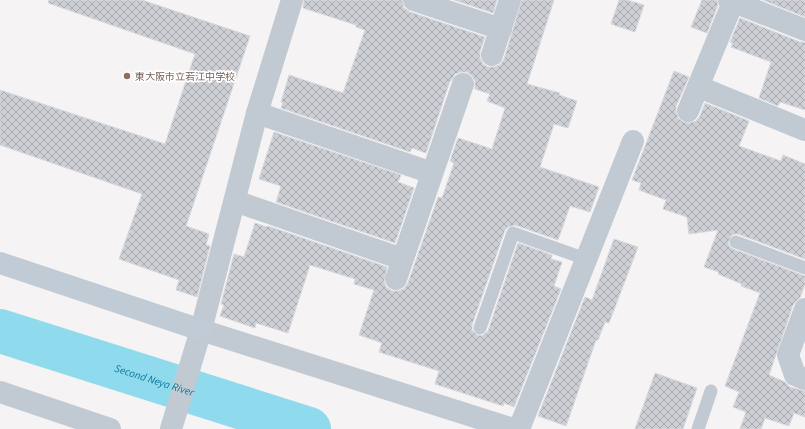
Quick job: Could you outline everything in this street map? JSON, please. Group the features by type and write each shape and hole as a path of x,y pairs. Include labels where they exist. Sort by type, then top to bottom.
{"street":[{"path":"171,429 201,330 258,113 292,0"},
{"path":"414,0 501,29"},
{"path":"492,55 510,0"},
{"path":"688,111 699,87 731,1 805,30"},
{"path":"234,201 399,269 463,84"},
{"path":"699,87 805,130"},
{"path":"258,113 432,173"},
{"path":"519,429 634,141"},
{"path":"0,263 201,330 513,429"},
{"path":"805,309 788,355 795,375 805,380"},
{"path":"0,392 110,429"}],"lane":[{"path":"480,328 513,233 586,259"},
{"path":"736,242 805,268"},
{"path":"698,429 711,391"}],"building":[{"path":"49,0 142,0 250,36 186,226 209,234 206,245 210,246 197,297 176,290 179,280 119,259 142,194 0,145 0,90 165,144 195,54 48,3"},
{"path":"304,0 402,0 404,8 410,12 485,37 480,51 480,58 483,64 488,67 494,67 500,65 504,59 522,0 554,0 527,84 560,93 559,95 577,101 568,128 554,124 540,167 599,187 590,212 570,206 558,240 515,225 508,227 505,230 472,325 472,330 477,335 482,336 488,331 518,243 552,255 551,259 562,262 554,286 561,289 514,407 504,403 503,406 435,384 439,371 379,352 382,343 359,335 374,290 354,284 355,279 310,265 288,333 256,323 255,328 220,316 224,305 221,304 234,254 244,257 255,223 268,226 387,267 384,281 386,287 392,291 404,289 408,283 438,197 442,198 454,163 450,161 458,138 492,149 505,108 487,101 490,94 475,89 475,81 467,72 455,74 450,81 426,153 412,148 410,152 281,108 283,103 281,102 289,75 343,93 365,30 356,27 356,25 303,8"},
{"path":"454,0 497,0 493,13"},
{"path":"619,0 627,0 644,5 635,32 611,24"},
{"path":"702,0 717,0 718,5 707,33 691,27"},
{"path":"763,0 805,0 805,17"},
{"path":"740,18 800,42 805,42 805,110 780,102 778,106 759,98 771,62 731,47 733,43 730,42"},
{"path":"674,71 689,77 676,106 678,118 683,122 690,123 696,121 700,116 705,103 749,121 739,146 781,161 783,155 805,164 805,259 738,234 731,236 728,243 733,249 805,276 805,284 800,298 793,305 769,375 785,382 790,387 805,391 805,417 794,413 789,426 765,418 761,429 740,429 746,412 733,407 739,392 725,386 760,293 741,286 742,284 718,274 719,272 704,267 718,230 689,234 687,217 663,209 666,200 639,190 641,183 632,180"},
{"path":"274,132 401,175 398,182 414,188 395,243 276,202 281,186 259,179"},
{"path":"614,239 638,247 609,323 605,322 598,340 596,340 566,426 538,416 585,297 592,300"},
{"path":"655,373 697,388 683,429 635,429"}],"waterway":[{"name":"Second Neya River","path":"0,331 309,429"}],"place":[{"name":"東大阪市立若江中学校","path":"127,76"}]}
